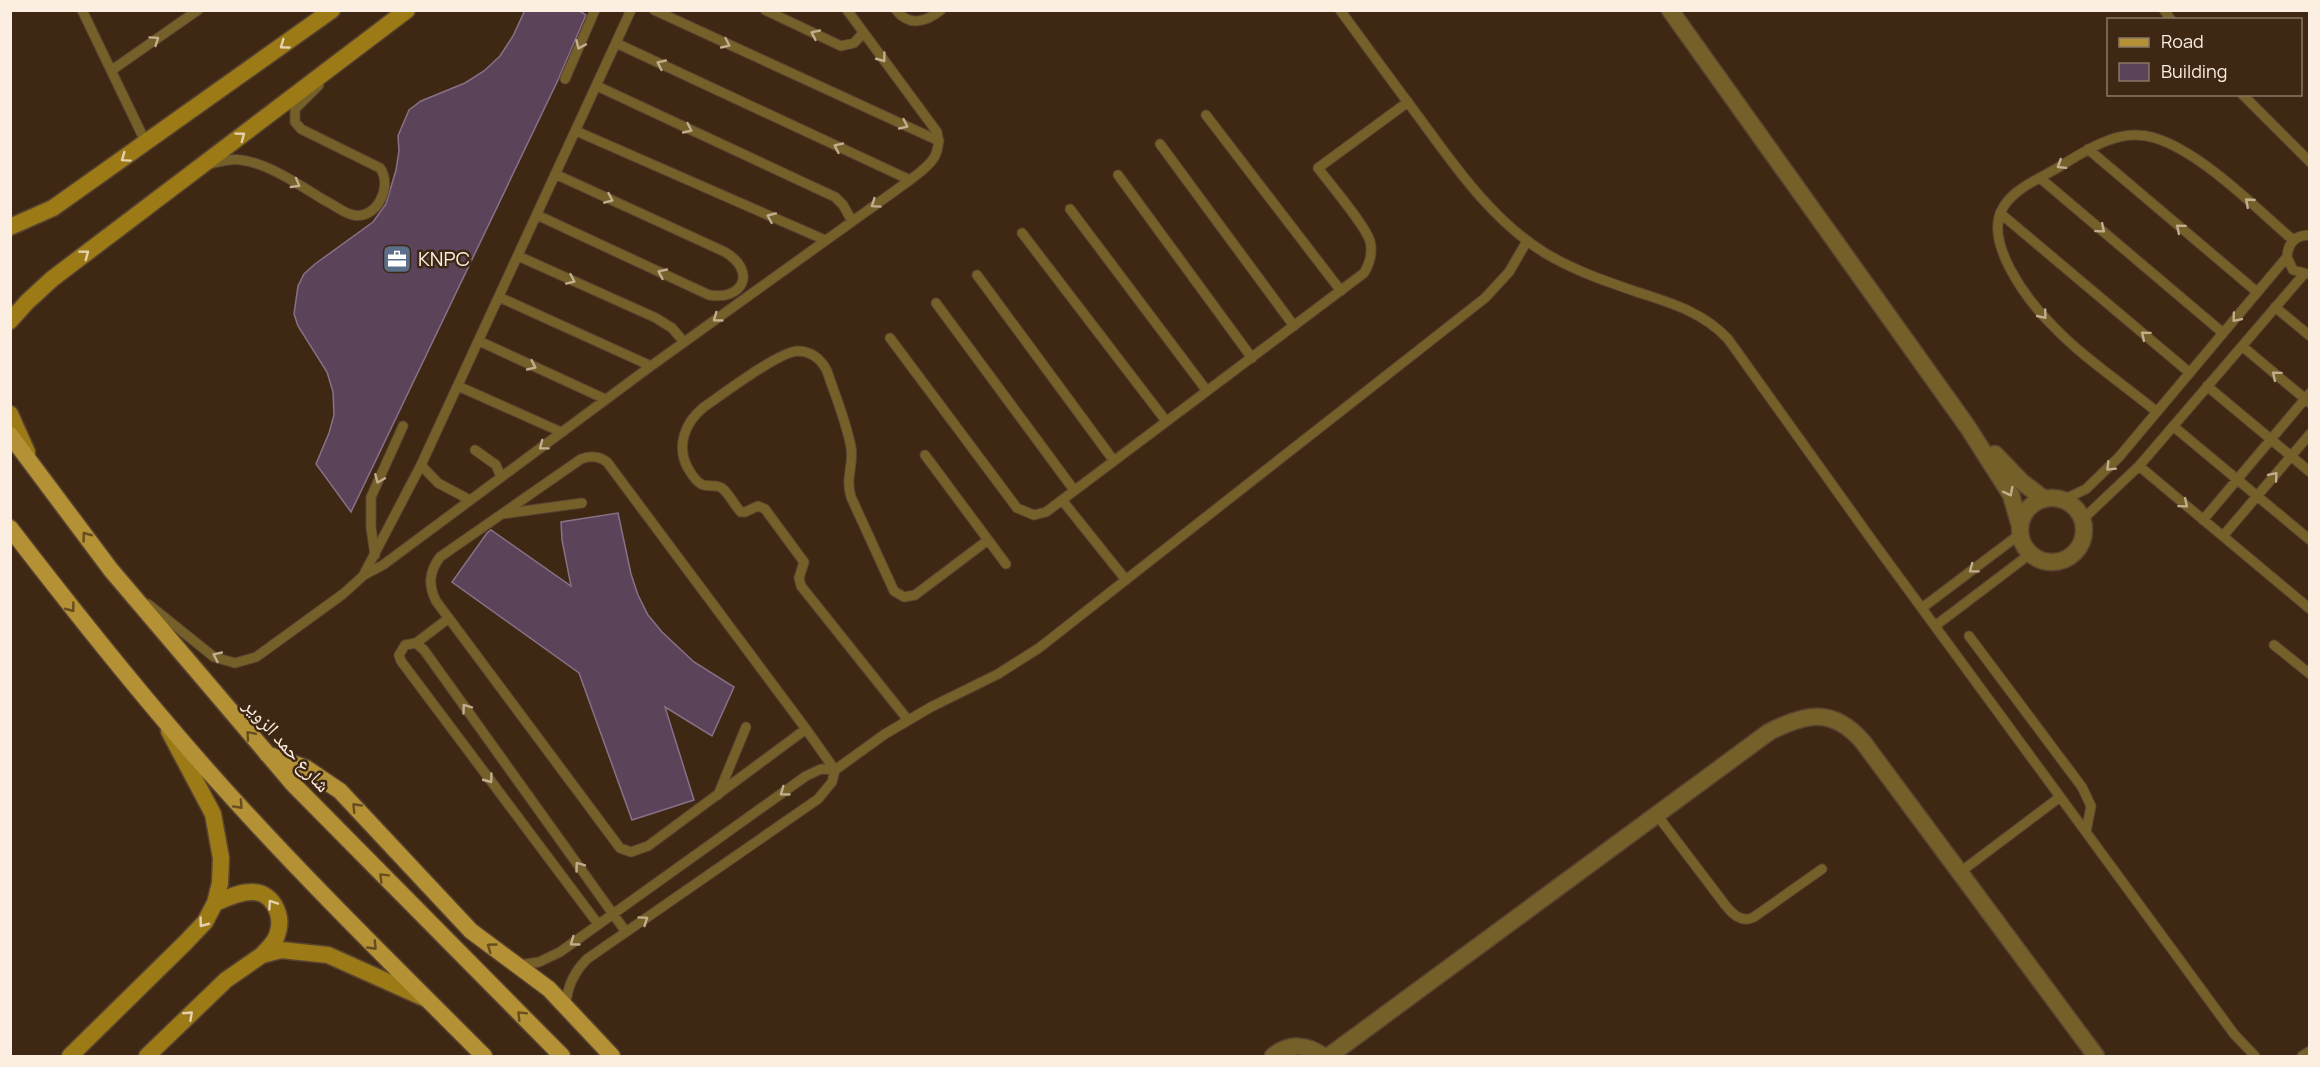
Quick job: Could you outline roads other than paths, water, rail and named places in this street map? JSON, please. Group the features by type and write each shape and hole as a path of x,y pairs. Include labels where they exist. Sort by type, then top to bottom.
{"main road":[{"path":"10,239 332,10"},
{"path":"10,303 22,299 52,279 407,10"},
{"path":"10,227 52,208"},
{"path":"10,321 52,279"},
{"path":"10,414 34,466"},
{"name":"شارع حمد الزوير","path":"10,435 111,570 266,753 349,843 562,1056"},
{"path":"10,528 91,635 217,782 297,868 484,1056"},
{"path":"70,1056 205,922 215,903 220,883 221,858 213,814 160,714"},
{"path":"266,753 306,768 340,790 471,931 549,989 612,1056"},
{"path":"147,1056 226,980 262,955 275,940 279,931 279,916 273,903 264,894 253,891 236,894 215,903"},
{"path":"262,955 280,950 328,955 426,999"}],"street":[{"path":"1670,10 1967,426 2011,495 2022,541 2030,554 2043,562 2054,563 2072,556 2083,539 2083,519 2078,510 2063,500 2044,499 2032,505 2025,512 2020,530"},
{"path":"1967,426 2013,473 2044,499"},
{"path":"1329,1056 1769,732 1803,717 1829,718 1848,727 1863,742 2096,1056"},
{"path":"1273,1056 1286,1048 1299,1046 1311,1048 1323,1056"}],"lane":[{"path":"112,70 198,10"},
{"path":"565,79 595,10"},
{"path":"363,576 421,465 631,10"},
{"path":"654,10 939,141"},
{"path":"765,10 841,46 854,43 863,33"},
{"path":"111,570 167,621 214,657 235,663 256,657 605,399 910,180 934,159 939,141 932,125 847,10"},
{"path":"896,10 905,19 919,22 932,17 940,10"},
{"path":"1340,10 1469,183 1499,216 1527,241 1565,264 1602,280 1685,308 1718,327 2234,1034 2255,1056"},
{"path":"83,11 146,143"},
{"path":"616,43 910,180"},
{"path":"201,166 223,161 249,162 287,179 351,215 366,215 377,205 386,188 385,175 380,168 301,129 295,122 295,109 354,50"},
{"path":"597,86 835,197 843,205 852,221"},
{"path":"2244,96 2310,162"},
{"path":"890,338 1017,508 1027,514 1040,514 1062,500 1358,278 1368,266 1371,258 1370,242 1367,234 1318,168 1408,102"},
{"path":"1206,115 1341,291"},
{"path":"576,131 825,240"},
{"path":"2157,412 2060,333 2042,314 2019,282 2002,251 1997,228 2000,213 2015,194 2106,140 2142,135 2164,141 2193,157 2293,240"},
{"path":"1160,144 1294,326"},
{"path":"2088,149 2257,292"},
{"path":"537,215 709,295 728,295 737,289 742,280 744,272 742,265 725,252 555,174"},
{"path":"1118,175 1252,358"},
{"path":"2040,178 2223,333"},
{"path":"1070,209 1207,391"},
{"path":"2000,213 2190,372"},
{"path":"1022,233 1166,421"},
{"path":"2083,519 2139,466 2275,307 2307,274 2293,270 2287,257 2293,240 2303,235 2310,235"},
{"path":"519,965 550,958 806,776 821,769 835,770 908,720 1019,661 1126,580 1485,297 1509,272 1527,241"},
{"path":"518,256 656,318 672,328 684,342"},
{"path":"2063,500 2086,489 2120,457 2287,257"},
{"path":"977,275 1114,461"},
{"path":"499,297 651,366"},
{"path":"936,303 1074,490"},
{"path":"2275,307 2310,336"},
{"path":"478,341 605,399"},
{"path":"2203,519 2308,398 2242,346"},
{"path":"908,720 801,586 799,578 804,567 802,557 765,509 754,506 741,512 723,488 703,485 695,480 682,453 683,437 687,427 691,419 704,407 780,357 796,351 811,354 823,364 851,446 848,482 851,497 894,591 904,597 915,595 988,540"},
{"path":"458,386 561,432"},
{"path":"2207,386 2310,472"},
{"path":"375,555 371,528 371,497 403,426"},
{"path":"2173,426 2310,540"},
{"path":"2223,536 2310,434"},
{"path":"475,450 496,465 501,477"},
{"path":"925,455 1006,564"},
{"path":"566,1005 568,988 579,967 818,799 832,782 835,770 806,729 603,459 592,456 581,459 440,557 432,571 430,586 436,601 620,848 631,852 643,849 806,729"},
{"path":"421,465 438,483 470,500"},
{"path":"2139,466 2310,609"},
{"path":"1062,500 1126,580"},
{"path":"502,514 582,503"},
{"path":"1922,608 2020,530"},
{"path":"1935,626 2030,554"},
{"path":"416,644 449,618"},
{"path":"1969,636 2082,787 2091,806 2086,832"},
{"path":"598,924 401,661 401,650 410,643 424,650 626,932"},
{"path":"2274,645 2306,672 2310,660"},
{"path":"718,795 746,727"},
{"path":"1959,873 2060,797"},
{"path":"1656,815 1726,906 1736,916 1745,920 1754,917 1822,869"},
{"path":"2302,1056 2310,1051"}],"place":[{"name":"KNPC","path":"397,259"}]}
